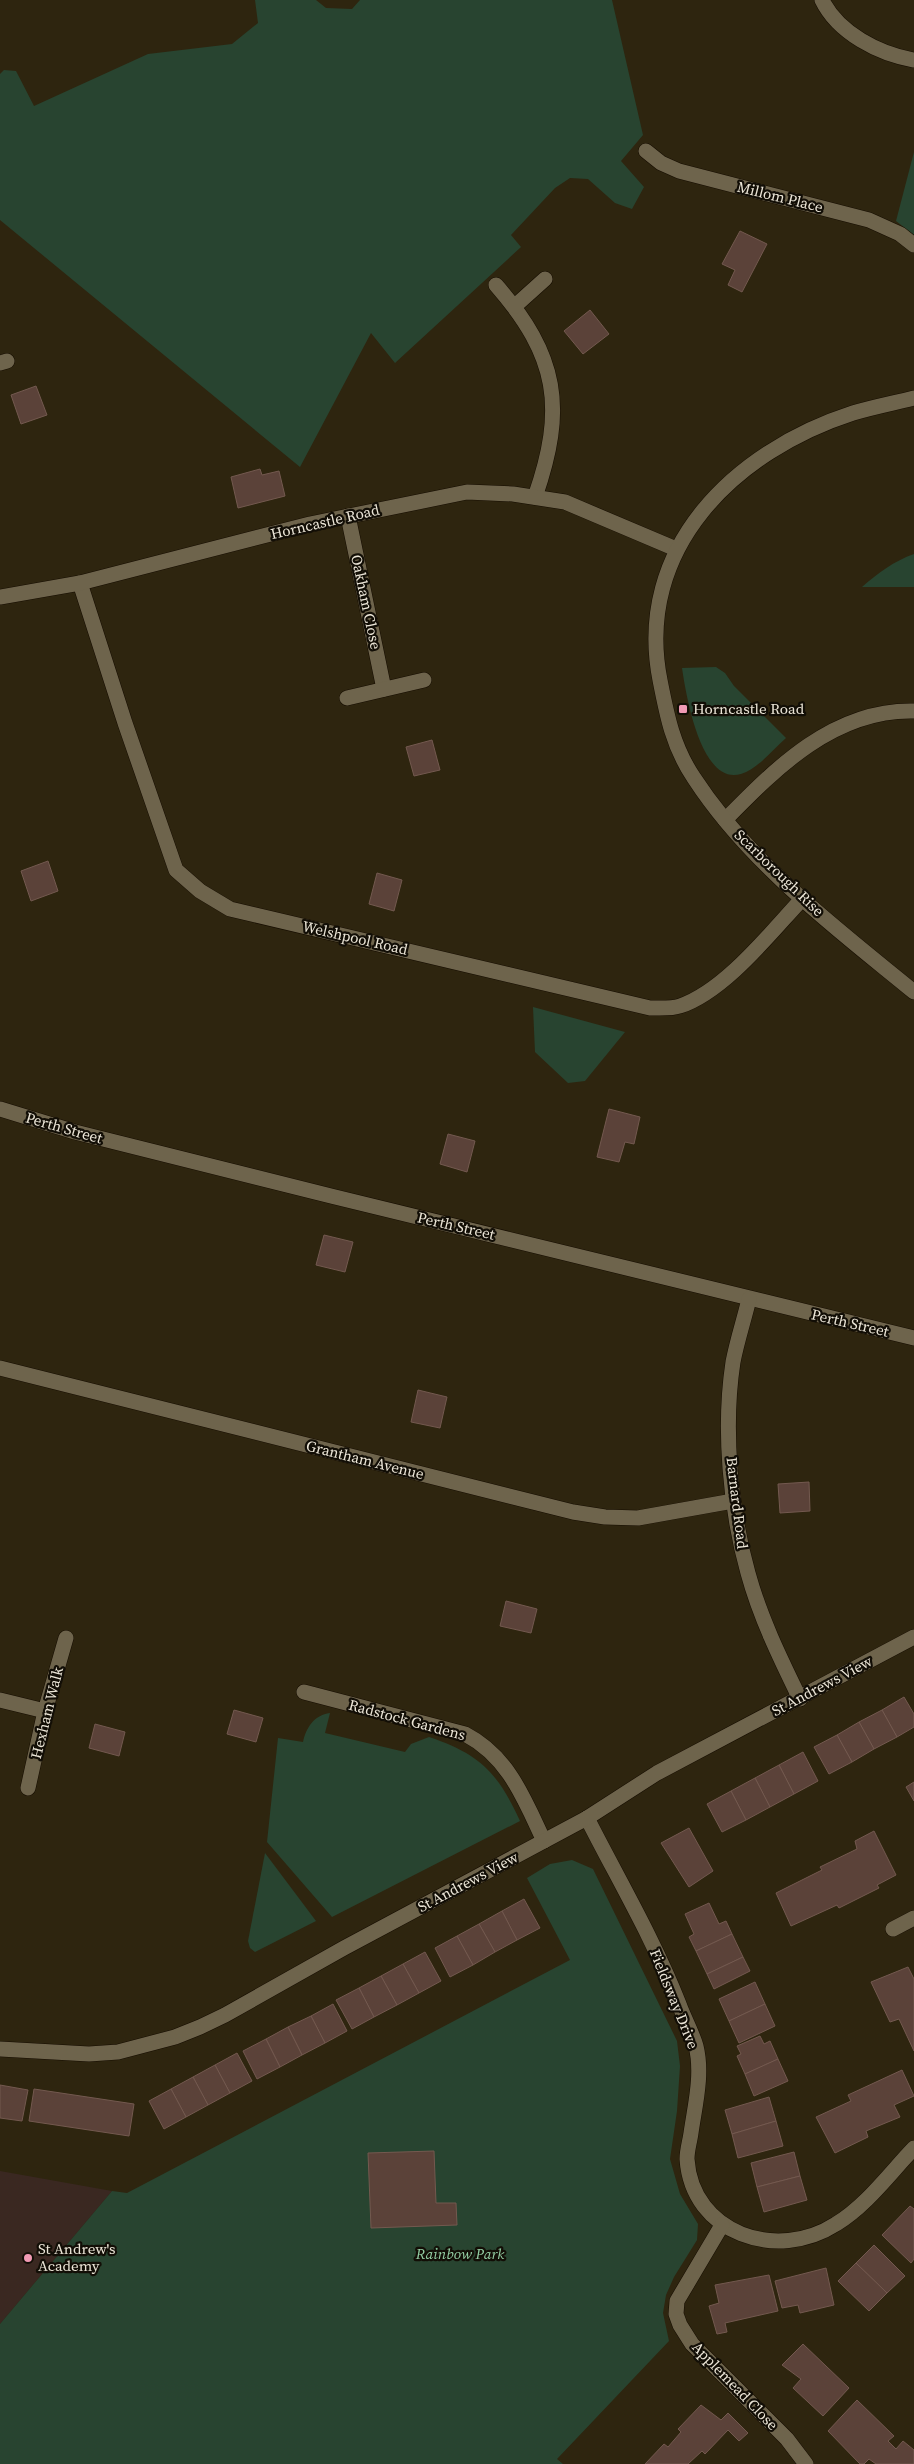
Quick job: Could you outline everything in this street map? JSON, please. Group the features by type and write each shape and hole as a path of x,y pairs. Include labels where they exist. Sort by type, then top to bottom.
{"street":[{"path":"822,0 829,11 857,37 888,52 914,60"},
{"name":"Millom Place","path":"646,151 661,163 679,171 868,220 900,234 914,245"},
{"path":"515,306 544,279"},
{"path":"496,285 515,306 541,348 552,387 551,438 545,468 534,497"},
{"name":"Scarborough Rise","path":"914,398 852,413 811,430 778,447 748,467 707,505 676,549 660,593 656,631 656,664 664,708 676,747 693,778 756,856 914,992"},
{"name":"Horncastle Road","path":"0,597 80,583 348,516 467,492 513,494 565,502 676,549"},
{"name":"Oakham Close","path":"348,516 384,689"},
{"name":"Welshpool Road","path":"80,583 124,723 176,870 200,892 230,909 650,1008 664,1008 678,1006 704,995 754,950 803,898"},
{"path":"347,698 424,680"},
{"path":"725,820 802,748 836,729 858,720 901,711 914,711"},
{"name":"Perth Street","path":"0,1109 76,1132 749,1299 914,1338"},
{"name":"Barnard Road","path":"749,1299 734,1361 730,1397 730,1460 734,1501 748,1573 761,1612 800,1699"},
{"name":"Grantham Avenue","path":"0,1368 573,1512 605,1517 638,1518 734,1501"},
{"name":"St Andrews View","path":"0,2049 89,2054 118,2052 175,2037 225,2015 344,1948 587,1818 658,1773 914,1637"},
{"name":"Hexham Walk","path":"28,1788 45,1711 66,1638"},
{"name":"Radstock Gardens","path":"304,1692 466,1734 481,1742 496,1754 514,1778 544,1841"},
{"path":"0,1700 45,1711"},
{"name":"Fieldsway Drive","path":"587,1818 668,1976 696,2046 698,2070 687,2158 691,2178 705,2209 722,2225 737,2234 764,2241 812,2235 836,2225 859,2206 914,2148"},
{"path":"893,1929 914,1918"},
{"name":"Applemead Close","path":"722,2225 677,2301 676,2314 680,2325 692,2344 787,2439 806,2464"}],"shaded area":[{"name":"St Andrew's Academy","path":"0,2171 112,2191 0,2324"}],"green space":[{"path":"255,0 316,0 326,8 352,9 360,0 612,0 643,135 621,161 644,187 632,209 615,203 588,179 570,178 555,188 511,235 521,247 395,363 371,333 300,467 0,220 0,74 4,70 16,71 34,106 148,54 232,44 258,23"},
{"path":"914,152 914,235 896,221"},
{"path":"914,554 914,587 862,587 886,568"},
{"path":"716,667 725,673 734,686 786,738 753,768 741,774 727,774 715,766 698,736 687,698 682,668"},
{"path":"533,1007 625,1032 585,1081 568,1083 535,1052"},
{"path":"330,1713 325,1733 405,1752 411,1744 429,1737 462,1751 485,1767 495,1778 504,1790 520,1821 332,1917 267,1842 278,1738 303,1742 306,1732 315,1719"},
{"path":"265,1853 316,1921 255,1952 250,1948 248,1941"},
{"name":"Rainbow Park","path":"572,1860 593,1869 677,2041 680,2066 677,2111 670,2159 680,2194 698,2224 697,2240 674,2277 666,2295 663,2313 669,2341 557,2459 563,2464 0,2464 0,2324 112,2191 127,2193 570,1960 527,1878 550,1864"}],"building":[{"path":"740,231 767,244 742,292 728,285 735,270 722,264"},
{"path":"590,310 609,334 583,354 564,331"},
{"path":"36,386 47,415 21,424 11,395"},
{"path":"260,469 262,475 279,471 285,496 238,508 231,477"},
{"path":"432,740 440,770 414,776 406,747"},
{"path":"48,861 58,891 31,901 21,871"},
{"path":"377,873 402,880 394,911 369,904"},
{"path":"609,1109 640,1117 634,1144 625,1142 619,1162 597,1157"},
{"path":"448,1134 475,1141 467,1172 440,1164"},
{"path":"324,1235 353,1242 345,1272 316,1265"},
{"path":"418,1390 447,1397 440,1428 411,1422"},
{"path":"809,1482 810,1511 780,1513 778,1484"},
{"path":"506,1601 537,1609 531,1633 500,1626"},
{"path":"904,1697 914,1714 914,1727 897,1737 882,1710"},
{"path":"234,1710 263,1718 256,1742 227,1734"},
{"path":"882,1710 897,1737 874,1749 859,1722"},
{"path":"859,1722 874,1749 852,1762 837,1735"},
{"path":"95,1724 125,1732 119,1756 89,1748"},
{"path":"837,1735 852,1762 829,1774 814,1747"},
{"path":"803,1752 818,1781 794,1794 779,1765"},
{"path":"779,1765 794,1794 770,1807 755,1778"},
{"path":"755,1778 770,1807 746,1820 731,1791"},
{"path":"914,1782 914,1801 906,1787"},
{"path":"731,1791 746,1820 722,1832 707,1804"},
{"path":"689,1828 713,1871 689,1887 661,1843"},
{"path":"874,1831 896,1875 877,1885 879,1888 839,1908 837,1905 791,1926 776,1893 822,1870 820,1867 857,1849 855,1841"},
{"path":"524,1899 540,1928 517,1940 502,1911"},
{"path":"709,1903 719,1924 726,1921 732,1934 696,1951 689,1937 694,1934 685,1914"},
{"path":"502,1911 517,1940 495,1952 479,1924"},
{"path":"479,1924 495,1952 473,1965 457,1936"},
{"path":"732,1934 743,1957 707,1974 696,1951"},
{"path":"457,1936 473,1965 450,1977 435,1948"},
{"path":"425,1952 441,1981 419,1993 403,1964"},
{"path":"743,1957 750,1971 714,1989 707,1974"},
{"path":"403,1964 419,1993 397,2005 381,1976"},
{"path":"908,1967 914,1979 914,2051 899,2019 890,2022 871,1982"},
{"path":"381,1976 397,2005 374,2017 359,1988"},
{"path":"755,1982 765,2004 729,2021 719,1999"},
{"path":"359,1988 374,2017 352,2029 336,2000"},
{"path":"333,2004 347,2031 325,2043 311,2016"},
{"path":"765,2004 775,2026 739,2043 729,2021"},
{"path":"311,2016 325,2043 302,2055 288,2027"},
{"path":"288,2027 302,2055 280,2067 266,2039"},
{"path":"760,2036 764,2044 770,2041 778,2059 745,2074 737,2056 741,2054 737,2046"},
{"path":"266,2039 280,2067 257,2079 243,2051"},
{"path":"237,2053 252,2081 230,2093 215,2065"},
{"path":"778,2059 788,2081 754,2096 745,2074"},
{"path":"215,2065 230,2093 208,2105 193,2077"},
{"path":"902,2070 914,2096 894,2105 900,2117 866,2131 868,2137 835,2153 816,2117 851,2101 848,2095"},
{"path":"193,2077 208,2105 186,2117 171,2089"},
{"path":"0,2085 28,2090 22,2121 0,2118"},
{"path":"34,2089 134,2104 129,2136 29,2121"},
{"path":"171,2089 186,2117 164,2129 149,2101"},
{"path":"769,2097 776,2121 732,2134 725,2110"},
{"path":"776,2121 783,2146 738,2158 732,2134"},
{"name":"Rainbow Park","path":"434,2151 436,2203 456,2203 457,2225 371,2228 368,2153"},
{"path":"794,2152 800,2176 757,2187 751,2163"},
{"path":"800,2176 807,2200 764,2212 757,2187"},
{"path":"910,2206 914,2209 914,2259 911,2263 882,2235"},
{"path":"874,2245 905,2276 887,2293 856,2263"},
{"path":"856,2263 887,2293 869,2311 838,2281"},
{"path":"826,2268 834,2305 800,2313 798,2305 782,2308 775,2281"},
{"path":"769,2275 778,2311 725,2323 727,2332 717,2334 709,2306 719,2303 715,2285"},
{"path":"803,2344 849,2388 823,2416 793,2388 801,2379 782,2365"},
{"path":"857,2400 894,2436 888,2441 896,2449 903,2441 914,2450 914,2464 876,2464 869,2459 864,2464 860,2464 828,2431"},
{"path":"701,2405 721,2420 728,2413 748,2433 739,2441 728,2430 705,2454 702,2451 688,2464 645,2464 664,2444 668,2447 681,2432 678,2429"}],"place":[{"name":"Horncastle Road","path":"683,709"},
{"name":"St Andrew's Academy","path":"28,2258"}]}
